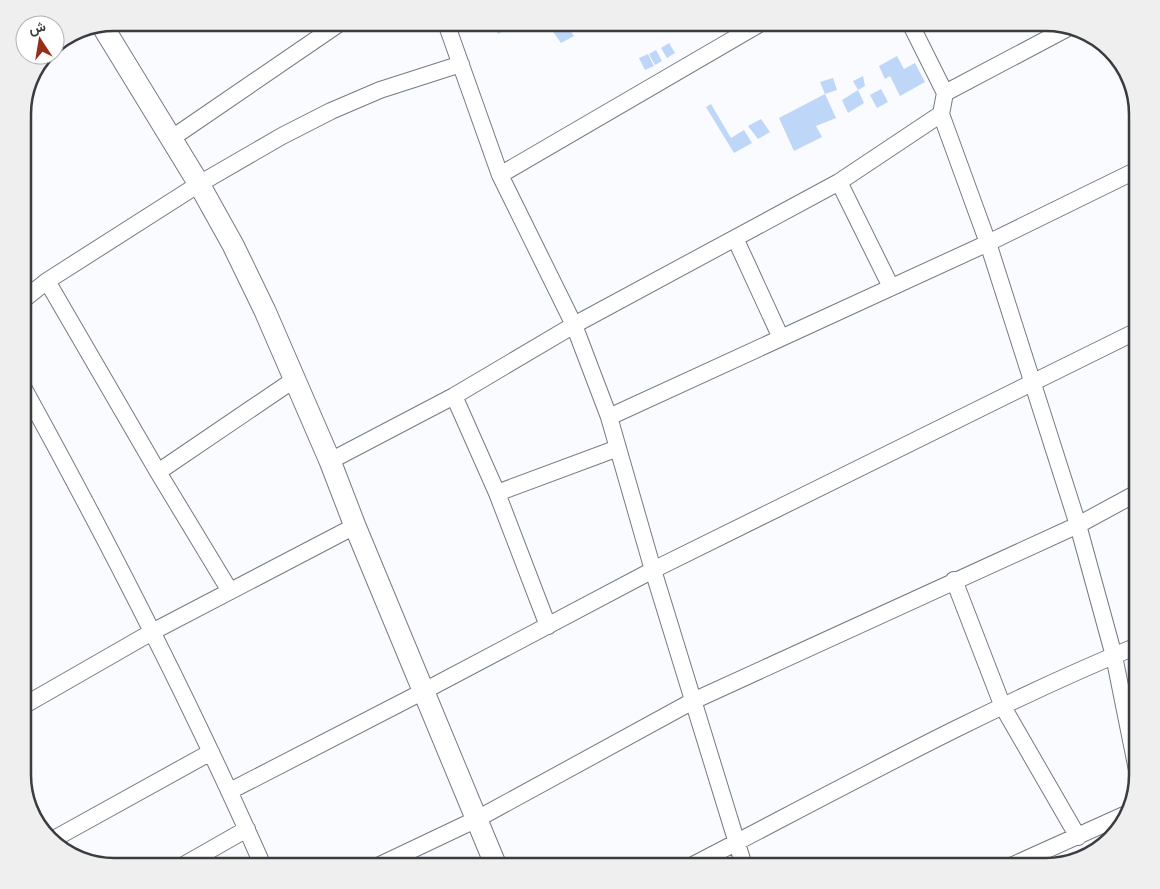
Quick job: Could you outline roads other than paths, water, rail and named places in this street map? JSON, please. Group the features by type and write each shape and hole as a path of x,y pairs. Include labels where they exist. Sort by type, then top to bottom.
{"street":[{"path":"172,138 327,31"},
{"path":"449,31 500,175 574,325 609,417 653,570 742,858"},
{"path":"500,175 746,31"},
{"path":"915,31 946,93 941,114 988,243 1078,525 1114,656 1129,727"},
{"path":"106,32 199,184 250,280 295,378 330,461 355,526 493,858"},
{"path":"946,93 1059,33"},
{"path":"31,294 199,184 282,136 331,111 380,90 461,64"},
{"path":"330,461 454,396 574,325 839,182 941,114"},
{"path":"609,417 988,243 1129,174"},
{"path":"839,182 892,287"},
{"path":"735,238 781,338"},
{"path":"47,282 230,591"},
{"path":"230,790 424,691 653,570 1129,336"},
{"path":"158,472 295,378"},
{"path":"454,396 497,493 548,626"},
{"path":"31,402 152,632 230,790 260,858"},
{"path":"497,493 618,448"},
{"path":"395,858 477,819 693,700 1078,525 1129,498"},
{"path":"31,701 152,632 355,526"},
{"path":"954,580 1003,707 1078,837"},
{"path":"707,858 866,775 1003,707 1129,650"},
{"path":"58,837 211,752"},
{"path":"1029,858 1116,819"},
{"path":"196,858 247,829"}]}
